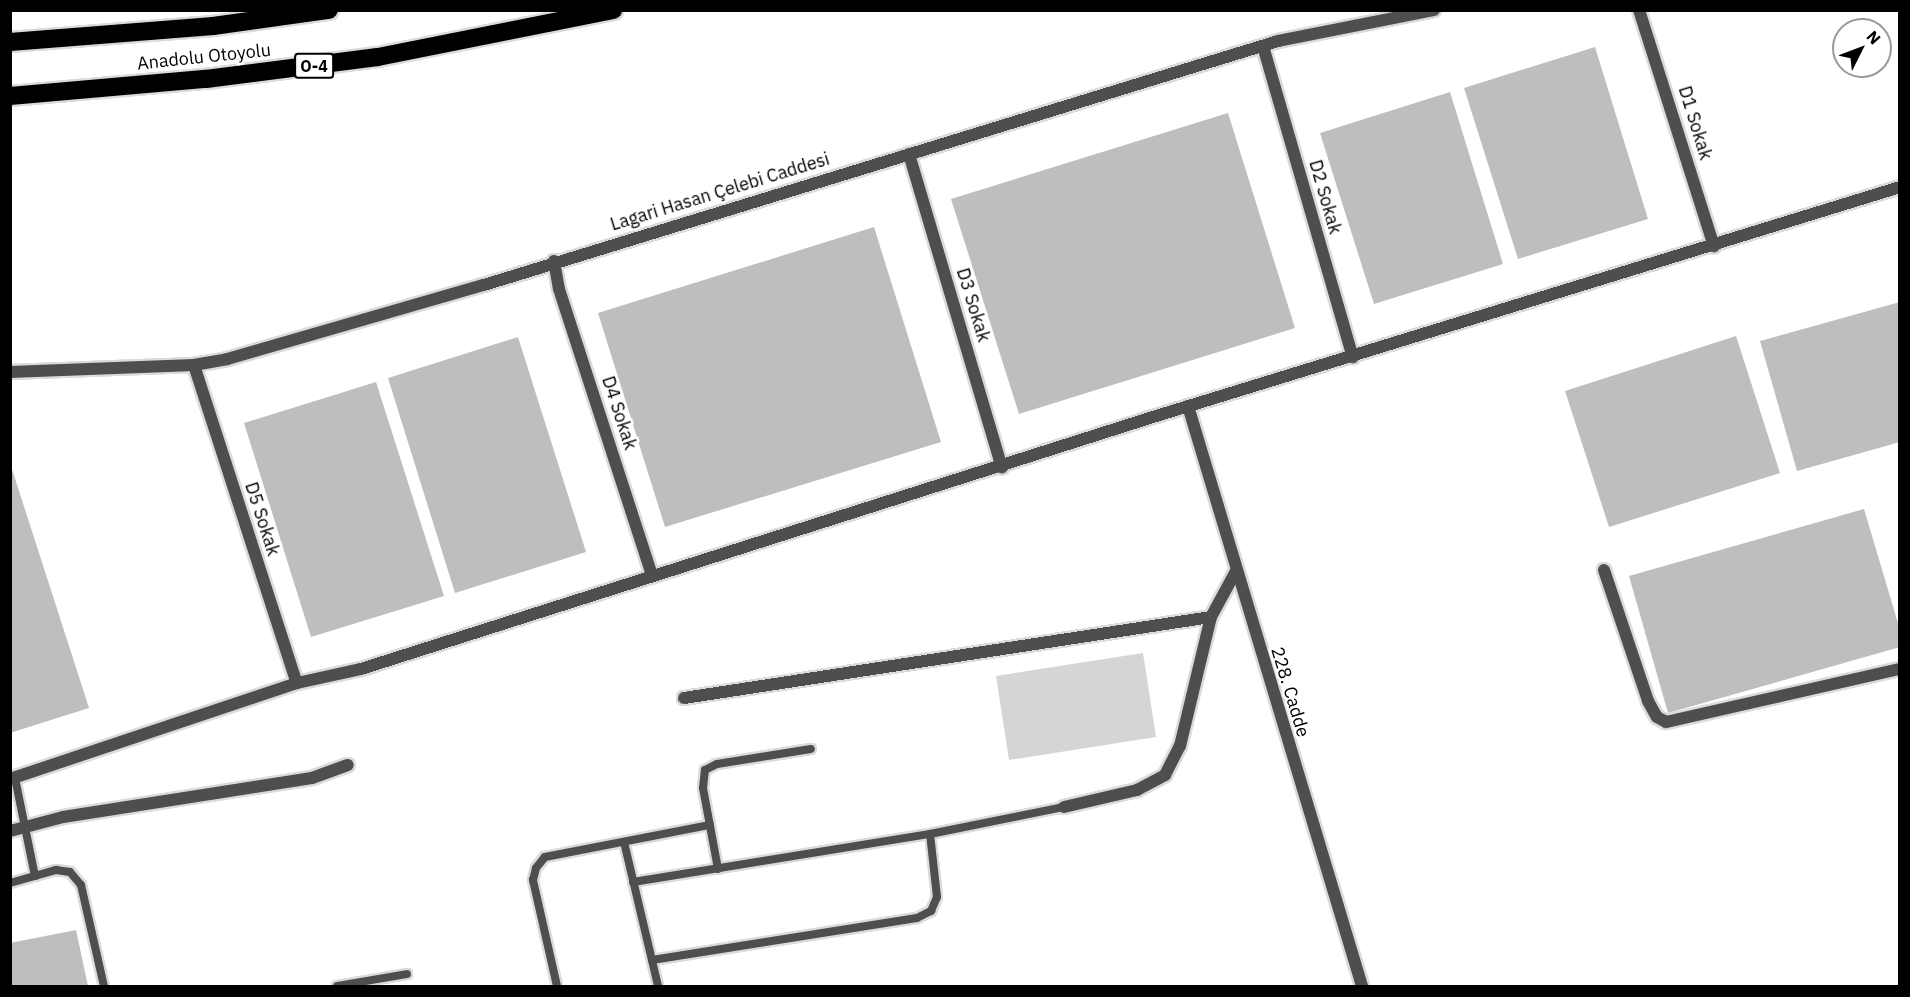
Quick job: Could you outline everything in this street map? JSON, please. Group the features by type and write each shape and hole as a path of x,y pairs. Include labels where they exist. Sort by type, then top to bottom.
{"highway":[{"name":"Anadolu Otoyolu","path":"10,42 213,26 329,10"},
{"name":"Anadolu Otoyolu","path":"10,96 206,79 378,57 613,10"}],"street":[{"name":"Lagari Hasan Çelebi Caddesi","path":"10,372 194,365 237,356 484,285 554,261 1263,46 1374,20 1434,10"},
{"name":"D1 Sokak","path":"1639,10 1714,246"},
{"name":"D2 Sokak","path":"1263,46 1353,357"},
{"name":"D3 Sokak","path":"909,154 1002,467"},
{"path":"13,778 297,683 361,669 1188,406 1714,246 1899,187"},
{"name":"D4 Sokak","path":"554,261 559,289 652,575"},
{"name":"D5 Sokak","path":"194,365 297,683"},
{"name":"228. Cadde","path":"1188,406 1362,987"},
{"path":"1604,570 1648,701 1657,717 1666,722 1899,669"},
{"path":"1064,807 1137,790 1165,775 1180,746 1211,617 1236,571"},
{"path":"684,698 1211,617"},
{"path":"10,831 105,810 177,802 312,778 348,765"}],"lane":[{"path":"718,869 703,788 705,770 717,764 811,749"},
{"path":"13,778 26,827 35,876"},
{"path":"633,882 930,834 1064,807"},
{"path":"557,987 533,880 536,868 544,857 710,825"},
{"path":"652,960 917,918 931,910 937,897 930,834"},
{"path":"624,842 658,987"},
{"path":"10,884 56,870 70,872 81,885 104,987"},
{"path":"338,987 407,974"}],"shaded area":[{"path":"1143,653 1156,737 1009,760 996,676"}],"building":[{"path":"1595,47 1648,219 1518,259 1464,88"},
{"path":"1450,92 1503,264 1374,304 1320,133"},
{"path":"1228,113 1295,328 1019,414 951,199"},
{"path":"874,227 941,442 665,527 598,313"},
{"path":"1900,302 1900,442 1797,471 1760,341"},
{"path":"1736,336 1780,473 1609,527 1565,391"},
{"path":"518,337 586,552 455,593 388,378"},
{"path":"376,382 444,596 311,637 244,423"},
{"path":"10,463 89,708 10,733"},
{"path":"1864,509 1900,630 1900,647 1668,713 1629,576"},
{"path":"76,930 88,986 10,986 10,943"}]}
